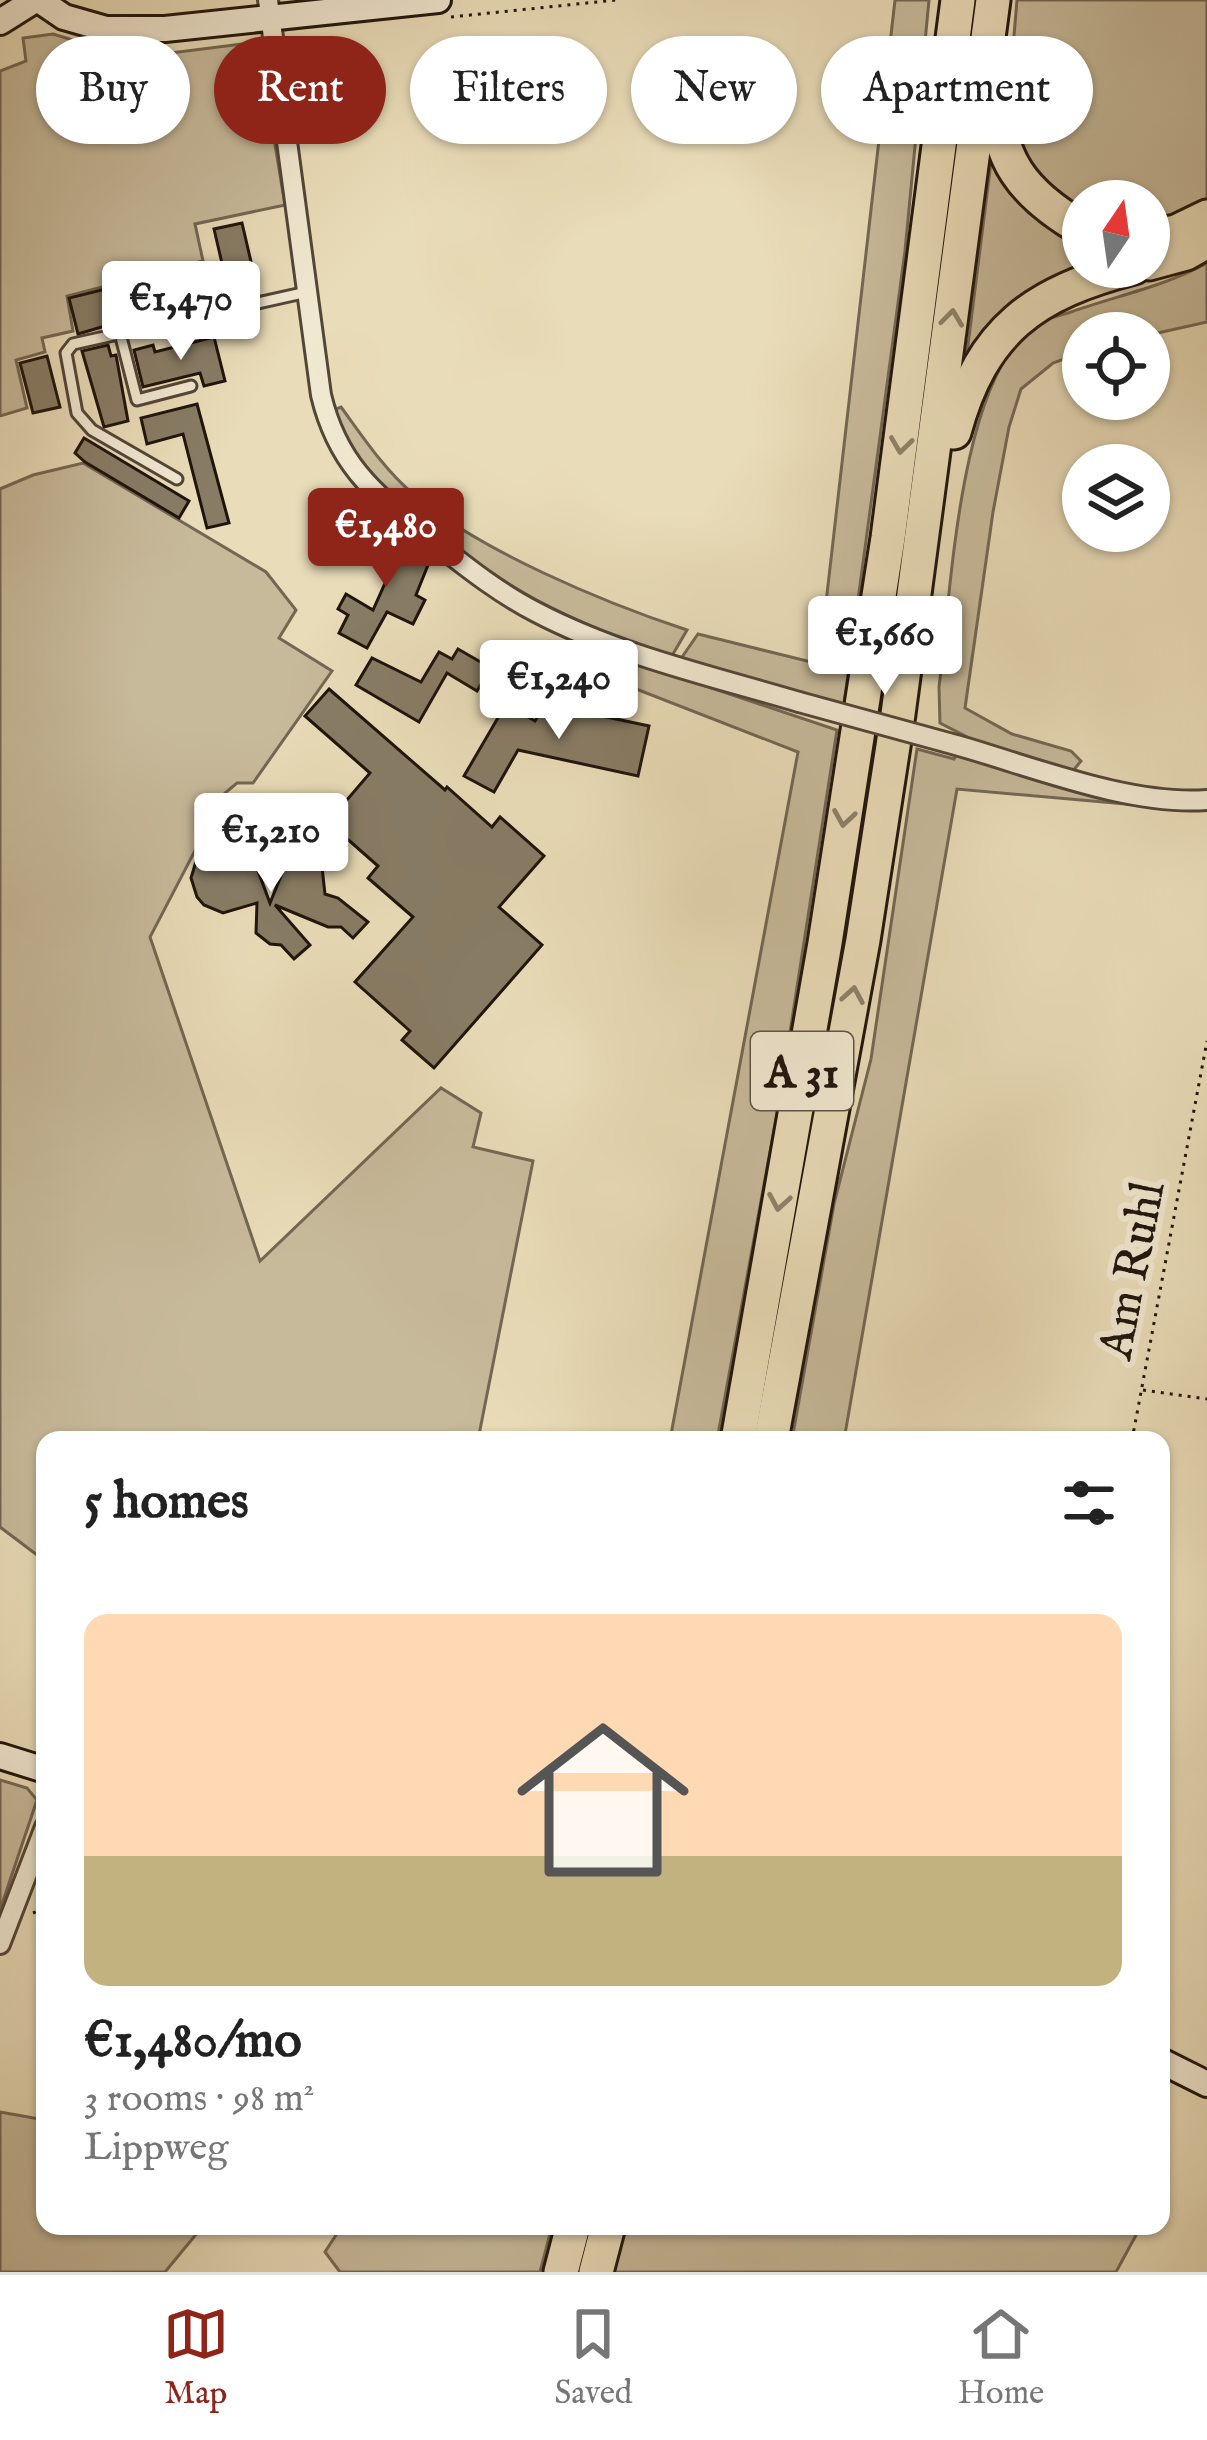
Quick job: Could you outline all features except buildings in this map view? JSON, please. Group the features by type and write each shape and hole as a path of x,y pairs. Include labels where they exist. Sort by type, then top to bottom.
{"highway":[{"name":"A 31","path":"740,1431 825,944 889,538 958,0"},
{"name":"A 31","path":"773,1431 863,940 996,0"},
{"path":"996,0 1002,32 996,112 1001,144 1031,191 1062,217"},
{"path":"1170,233 1207,217"},
{"path":"1170,257 1207,241"},
{"path":"932,476 949,450 978,365 1010,323 1050,295 1071,288"},
{"path":"561,2272 571,2235"},
{"path":"596,2272 606,2235"}],"main road":[{"path":"0,22 37,0 64,17 106,29 165,29 269,9 438,0"},
{"path":"0,1756 36,1767"},
{"path":"1170,2065 1207,2084"}],"street":[{"path":"269,9 321,395 331,433 356,472 384,501 463,565 537,613 662,662 1121,790 1186,802 1207,800"},
{"path":"0,1944 36,1850"}],"lane":[{"path":"177,479 92,430 77,413 66,353 73,344 308,292"},
{"path":"120,333 136,400 191,386"}],"path":[{"name":"Am Ruhl","path":"1134,1431 1207,1041"},
{"path":"1142,1390 1207,1399"}],"shaded area":[{"path":"895,0 929,0 926,36 891,36"},
{"path":"1017,0 1207,0 1207,209 1170,222 1170,180 1062,180 1062,201 1017,160 1015,144 1093,144 1093,36 1014,36"},
{"path":"36,36 36,144 190,144 190,51 214,48 214,144 275,144 285,205 195,224 203,261 67,296 73,331 42,338 45,352 16,360 27,408 0,416 0,71 26,61 23,38"},
{"path":"879,144 915,144 844,704 680,660 698,634 819,664"},
{"path":"993,144 1000,144 1062,212 1062,284 966,361"},
{"path":"1207,263 1207,322 1170,330 1170,312 1070,312 1146,288 1170,288 1170,279"},
{"path":"1062,314 1062,360 1021,389 1009,427 965,708 1012,734 1071,751 1081,761 1072,772 983,745 940,723 939,687 954,548 973,441 988,394 1008,354 1041,321"},
{"path":"341,407 402,484 471,535 581,590 687,630 673,654 665,656 567,615 454,547 369,474 331,411"},
{"path":"83,463 266,572 296,610 279,638 332,671 253,783 237,783 225,793 150,937 260,1261 441,1088 481,1113 473,1147 533,1161 480,1431 36,1431 36,1554 0,1527 0,489"},
{"path":"637,663 837,730 779,1103 719,1431 672,1431 798,752 636,689"},
{"path":"917,749 954,759 957,754 1148,806 957,789 846,1431 794,1431 834,1204 871,1059"},
{"path":"0,1780 27,1788 36,1803 0,1910"},
{"path":"0,2112 36,2118 36,2235 196,2235 165,2272 0,2272"},
{"path":"336,2235 550,2235 540,2272 340,2272 325,2252"},
{"path":"623,2235 1136,2235 1116,2272 614,2272"}]}
